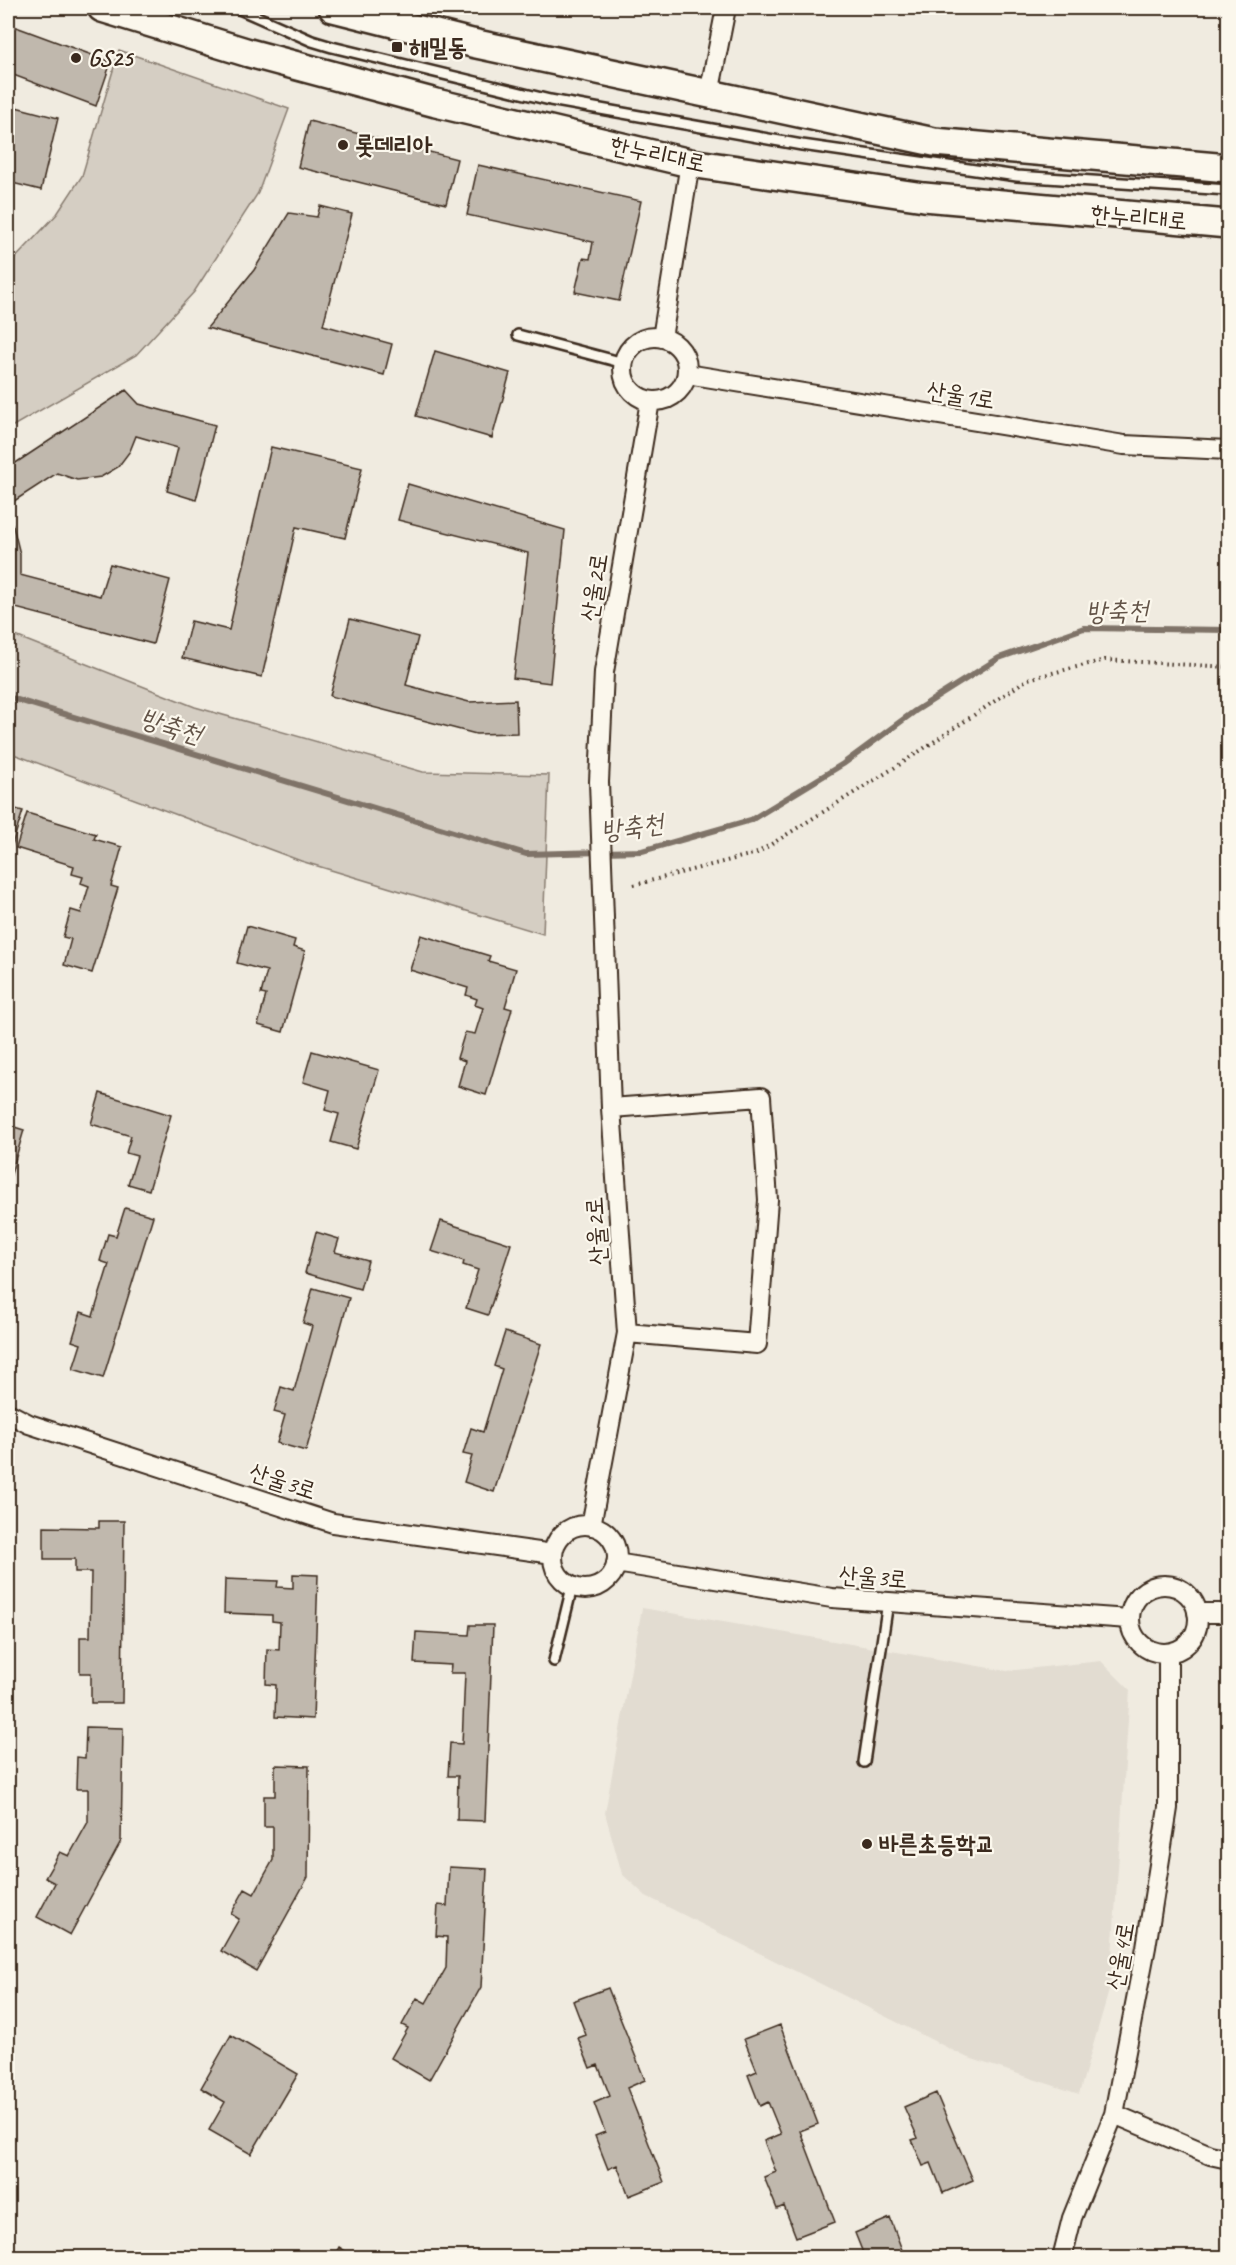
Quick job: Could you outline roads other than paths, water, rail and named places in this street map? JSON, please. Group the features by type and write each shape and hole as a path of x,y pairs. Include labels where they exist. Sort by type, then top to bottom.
{"street":[{"name":"한누리대로","path":"102,8 249,53 436,103 690,163 924,196 1228,224"},
{"path":"333,8 472,43 934,142 1228,168"},
{"path":"708,94 726,8"},
{"path":"662,338 690,163"},
{"path":"662,338 674,342 681,350 687,359 687,374 680,390 672,397 662,401 650,401 641,398 626,384 623,374 624,363 627,353 643,339 662,338"},
{"name":"산울1로","path":"687,374 1124,445 1228,450"},
{"name":"산울2로","path":"591,1526 627,1333 611,1108 599,782 604,672 650,401"},
{"path":"611,1108 761,1097 768,1200 757,1344 627,1333"},
{"name":"산울3로","path":"8,1413 29,1424 333,1523 553,1554"},
{"path":"580,1525 591,1526 602,1530 610,1537 615,1547 616,1563 609,1578 602,1585 582,1590 572,1587 557,1574 553,1554 561,1535 570,1528 580,1525"},
{"name":"산울3로","path":"616,1563 832,1598 1129,1619"},
{"path":"1163,1584 1175,1586 1185,1592 1192,1600 1197,1613 1196,1631 1191,1641 1182,1649 1168,1653 1149,1651 1139,1644 1132,1634 1129,1619 1134,1600 1153,1586 1163,1584"},
{"path":"1197,1613 1228,1613"},
{"name":"산울4로","path":"1062,2258 1071,2218 1114,2114 1146,1947 1168,1808 1168,1653"},
{"path":"1114,2114 1210,2156 1228,2159"}],"lane":[{"path":"237,8 312,41 550,100 802,145 1017,176 1228,190"},
{"path":"519,335 624,363"},
{"path":"554,1661 572,1587"},
{"path":"864,1762 888,1602"}],"waterway":[{"name":"방축천","path":"8,697 526,854 642,851 751,820 843,764 915,711 999,658 1084,628 1228,630"}],"place":[{"name":"해밀동","path":"397,47"},
{"name":"GS25","path":"76,58"},
{"name":"롯데리아","path":"343,145"},
{"name":"바른초등학교","path":"867,1844"}]}
